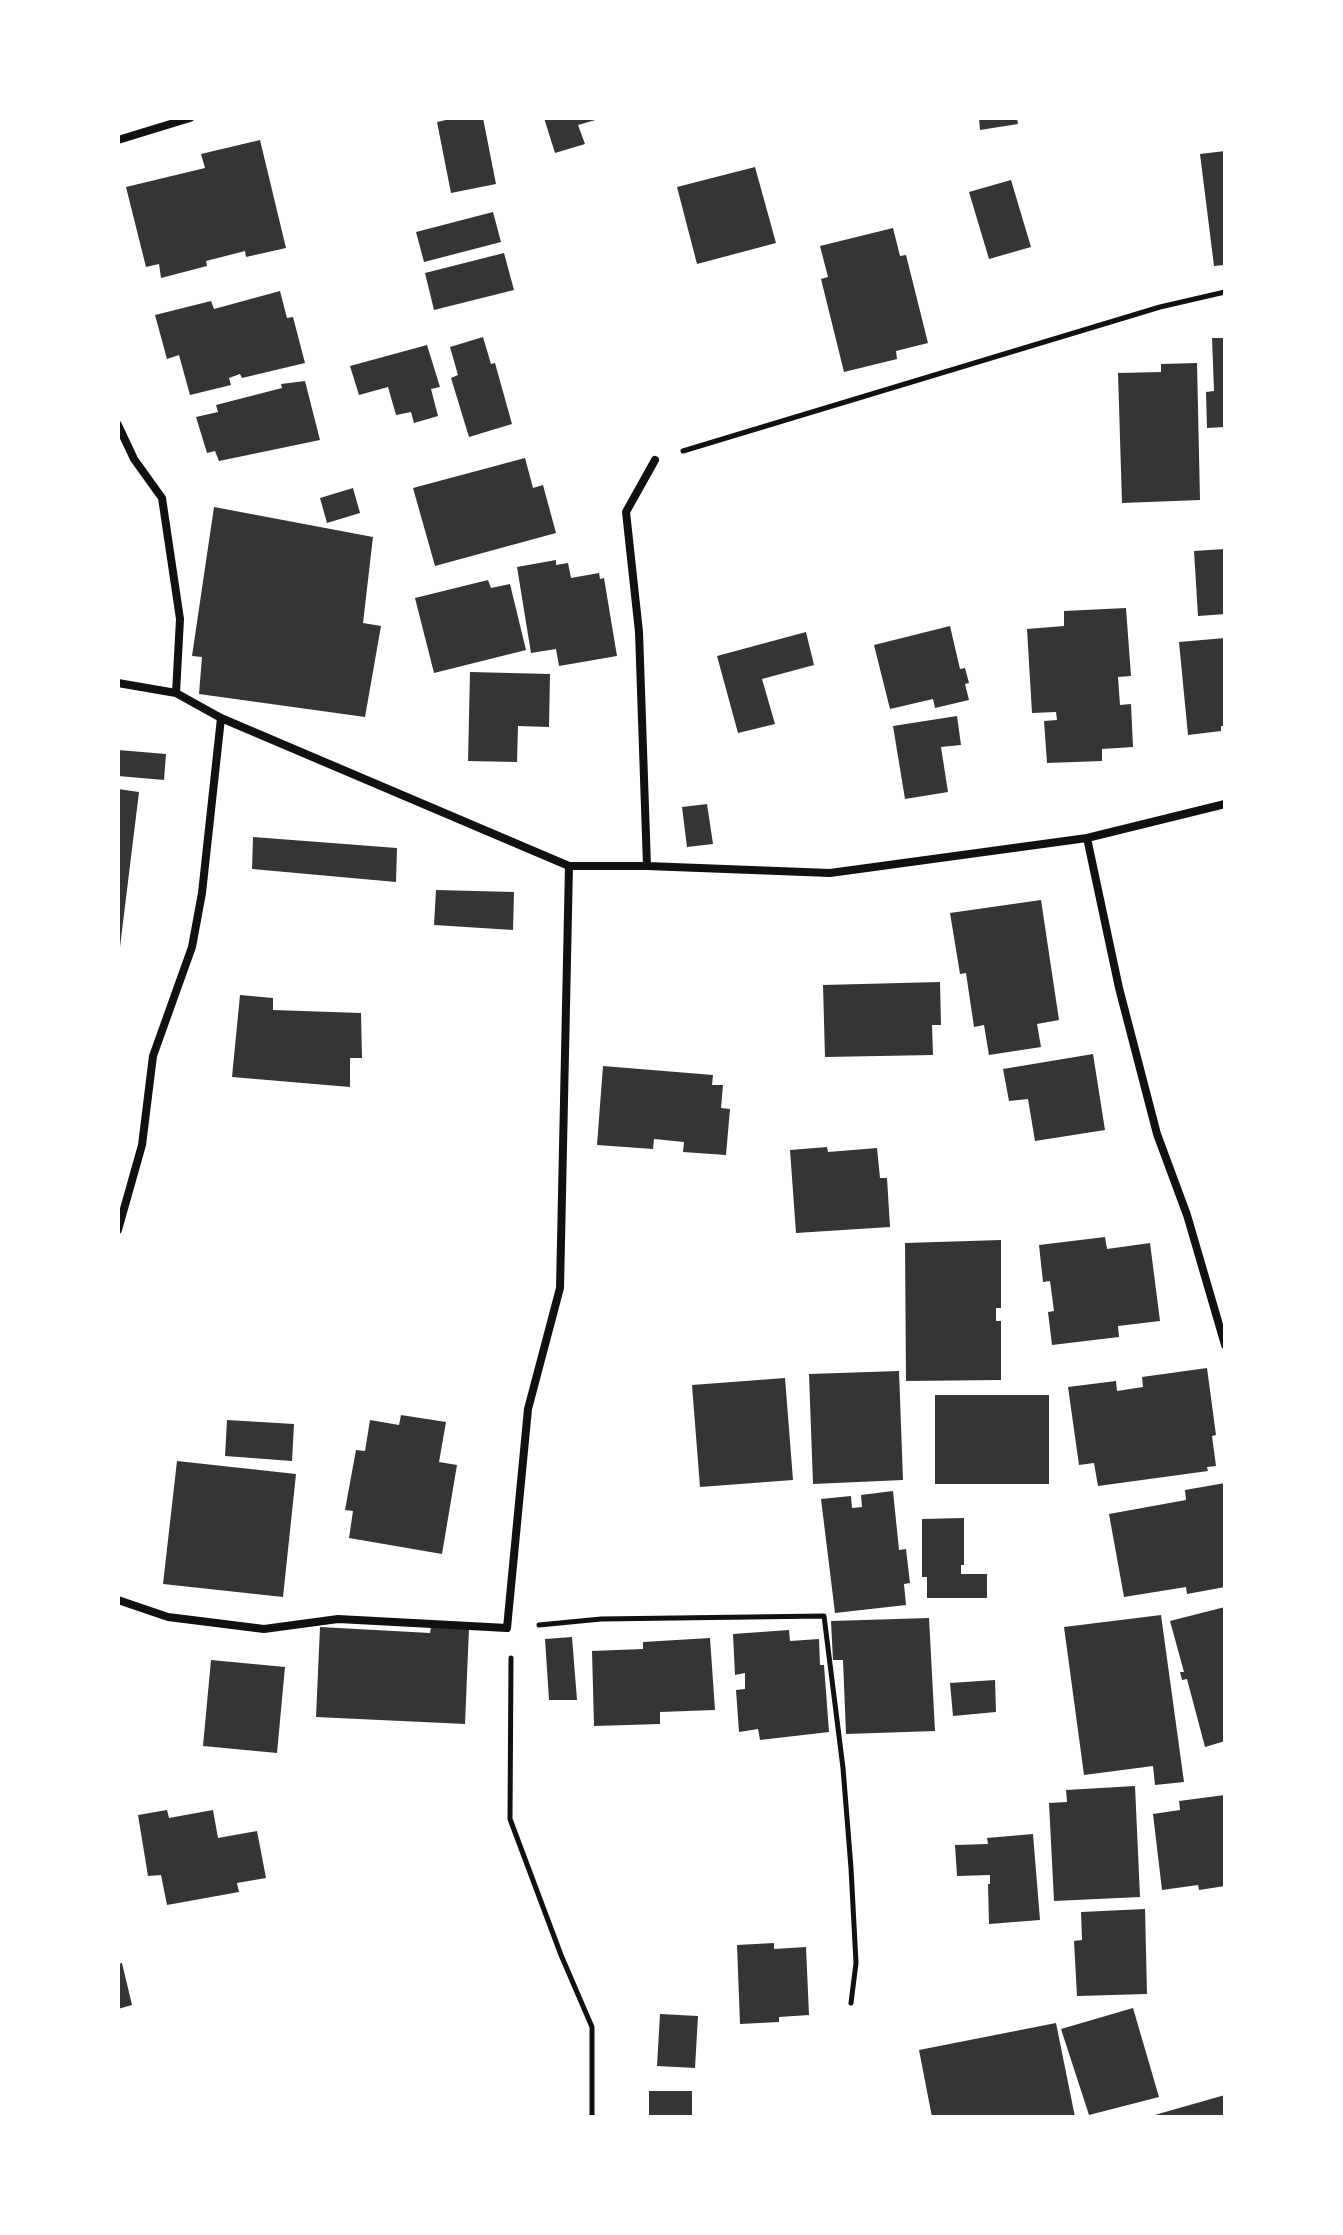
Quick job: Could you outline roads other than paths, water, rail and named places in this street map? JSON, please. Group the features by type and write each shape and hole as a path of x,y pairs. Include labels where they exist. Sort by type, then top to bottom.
{"street":[{"path":"118,140 190,118"},
{"path":"118,425 134,459 162,498 180,619 176,693"},
{"path":"647,866 639,632 626,512 655,460"},
{"path":"118,683 176,693 221,718 569,866 830,873 1087,838 1225,804"},
{"path":"118,1230 142,1145 153,1056 192,947 202,893 221,718"},
{"path":"1087,838 1119,988 1157,1134 1187,1215 1225,1345"},
{"path":"118,1600 168,1617 264,1629 338,1619 507,1628 528,1409 560,1288 569,866"}]}
